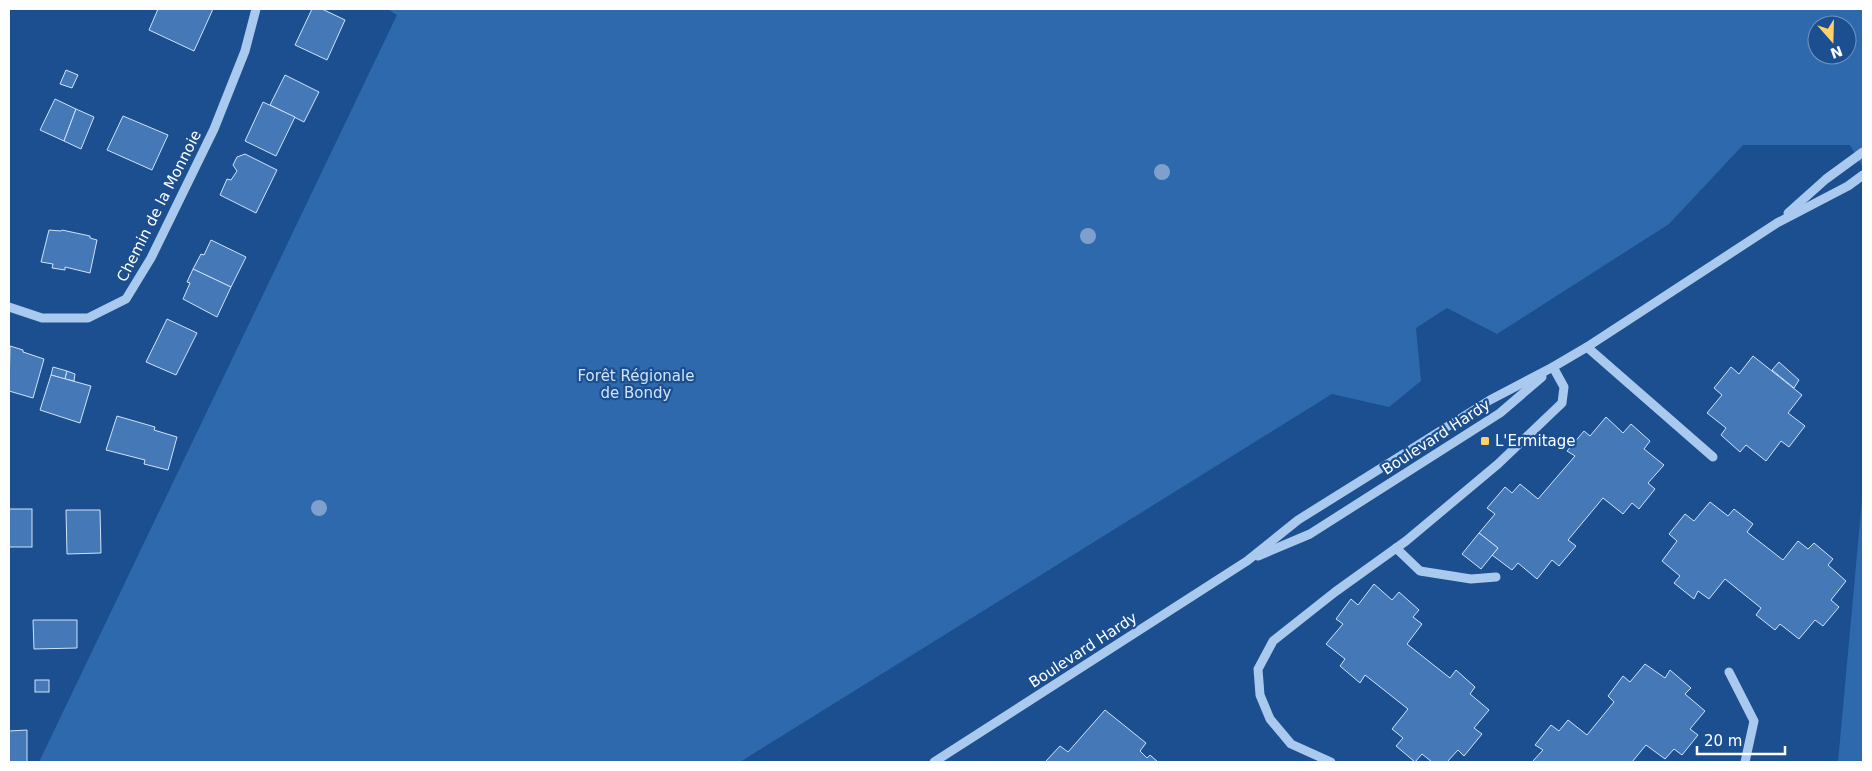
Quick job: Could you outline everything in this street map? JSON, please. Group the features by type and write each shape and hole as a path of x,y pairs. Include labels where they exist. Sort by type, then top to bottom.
{"street":[{"name":"Chemin de la Monnoie","path":"9,307 42,318 88,318 126,299 151,258 214,129 245,51 256,9"},
{"name":"Boulevard Hardy","path":"1777,223 1826,179 1863,152"},
{"name":"Boulevard Hardy","path":"934,762 1247,560 1298,520 1490,400 1553,367 1586,347 1777,223 1848,186 1863,175"},
{"path":"1586,347 1713,457"},
{"name":"Boulevard Hardy","path":"1247,560 1318,529 1500,414 1553,367"},
{"path":"1331,762 1291,744 1270,719 1260,695 1258,669 1273,641 1335,592 1396,548 1498,464 1562,403 1564,387 1553,367"},
{"path":"1396,548 1420,571 1471,579 1496,578"},
{"path":"1729,672 1754,722 1745,762"}],"green space":[{"name":"Forêt Régionale de Bondy","path":"387,9 1863,9 1863,167 1850,145 1743,145 1669,224 1497,334 1447,308 1416,328 1421,381 1389,407 1332,394 740,762 39,762 397,15"},
{"path":"1863,489 1863,762 1838,762"}],"building":[{"path":"158,9 213,9 194,51 149,30"},
{"path":"312,9 322,9 345,20 327,60 295,45"},
{"path":"66,70 78,75 72,88 60,84"},
{"path":"285,75 319,92 304,122 270,105"},
{"path":"55,99 76,109 64,141 40,130"},
{"path":"263,102 295,117 276,156 245,141"},
{"path":"76,109 94,117 81,149 64,141"},
{"path":"123,116 168,135 152,170 107,150"},
{"path":"245,154 277,170 256,213 220,195 227,179 231,180 237,171 233,165 237,157"},
{"path":"49,230 62,230 90,236 90,238 97,240 90,273 65,267 65,270 52,268 53,264 41,262"},
{"path":"211,240 246,257 231,287 193,269 201,254 204,255"},
{"path":"193,269 231,287 217,317 183,299 190,283 187,282"},
{"path":"167,319 197,333 176,375 146,362"},
{"path":"10,346 44,359 33,398 9,391"},
{"path":"1753,356 1802,395 1788,413 1805,426 1789,447 1781,441 1766,461 1746,445 1740,452 1721,435 1726,428 1707,413 1722,395 1714,388 1731,367 1739,374"},
{"path":"1779,362 1799,380 1794,388 1772,370"},
{"path":"53,367 67,371 65,379 51,375"},
{"path":"67,371 75,374 74,381 65,379"},
{"path":"51,375 91,386 80,423 40,410"},
{"path":"117,416 155,427 154,430 177,437 168,470 144,464 145,460 106,450"},
{"path":"1606,417 1623,433 1631,424 1650,441 1644,449 1664,465 1648,483 1655,489 1639,509 1632,503 1623,514 1603,498 1568,540 1576,546 1559,566 1552,560 1537,579 1518,563 1512,570 1492,555 1498,548 1479,533 1495,514 1487,508 1505,487 1512,493 1520,484 1538,499 1575,456 1567,451 1584,431 1590,436"},
{"path":"1710,502 1728,516 1734,509 1753,524 1747,532 1783,560 1798,541 1808,549 1814,543 1833,559 1828,565 1846,581 1831,600 1839,607 1823,626 1815,620 1799,639 1780,624 1775,630 1756,615 1761,608 1725,579 1709,599 1698,591 1694,599 1674,583 1680,576 1662,561 1677,541 1669,534 1685,514 1694,521"},
{"path":"9,509 32,509 32,547 9,547"},
{"path":"66,510 100,510 101,553 67,554"},
{"path":"1479,533 1498,548 1481,569 1462,554"},
{"path":"1374,584 1392,600 1399,592 1419,610 1413,617 1422,624 1407,644 1450,678 1456,670 1475,687 1470,694 1489,710 1474,728 1482,734 1464,756 1458,750 1447,762 1432,762 1422,754 1415,762 1396,746 1403,738 1392,729 1408,709 1365,675 1360,683 1340,666 1345,659 1326,644 1343,624 1336,619 1351,599 1358,605"},
{"path":"33,620 77,620 77,648 34,649"},
{"path":"1645,664 1665,678 1670,670 1691,688 1685,694 1705,711 1690,729 1698,735 1682,755 1674,749 1665,759 1646,745 1632,762 1532,762 1543,750 1535,745 1551,725 1559,731 1568,720 1587,735 1614,702 1608,696 1623,676 1630,682"},
{"path":"35,680 49,680 49,692 35,692"},
{"path":"1105,710 1146,743 1140,751 1147,758 1150,755 1158,762 1045,762 1060,746 1068,752"},
{"path":"27,730 27,762 9,762 9,731"}],"place":[{"name":"L'Ermitage","path":"1485,441"}]}
